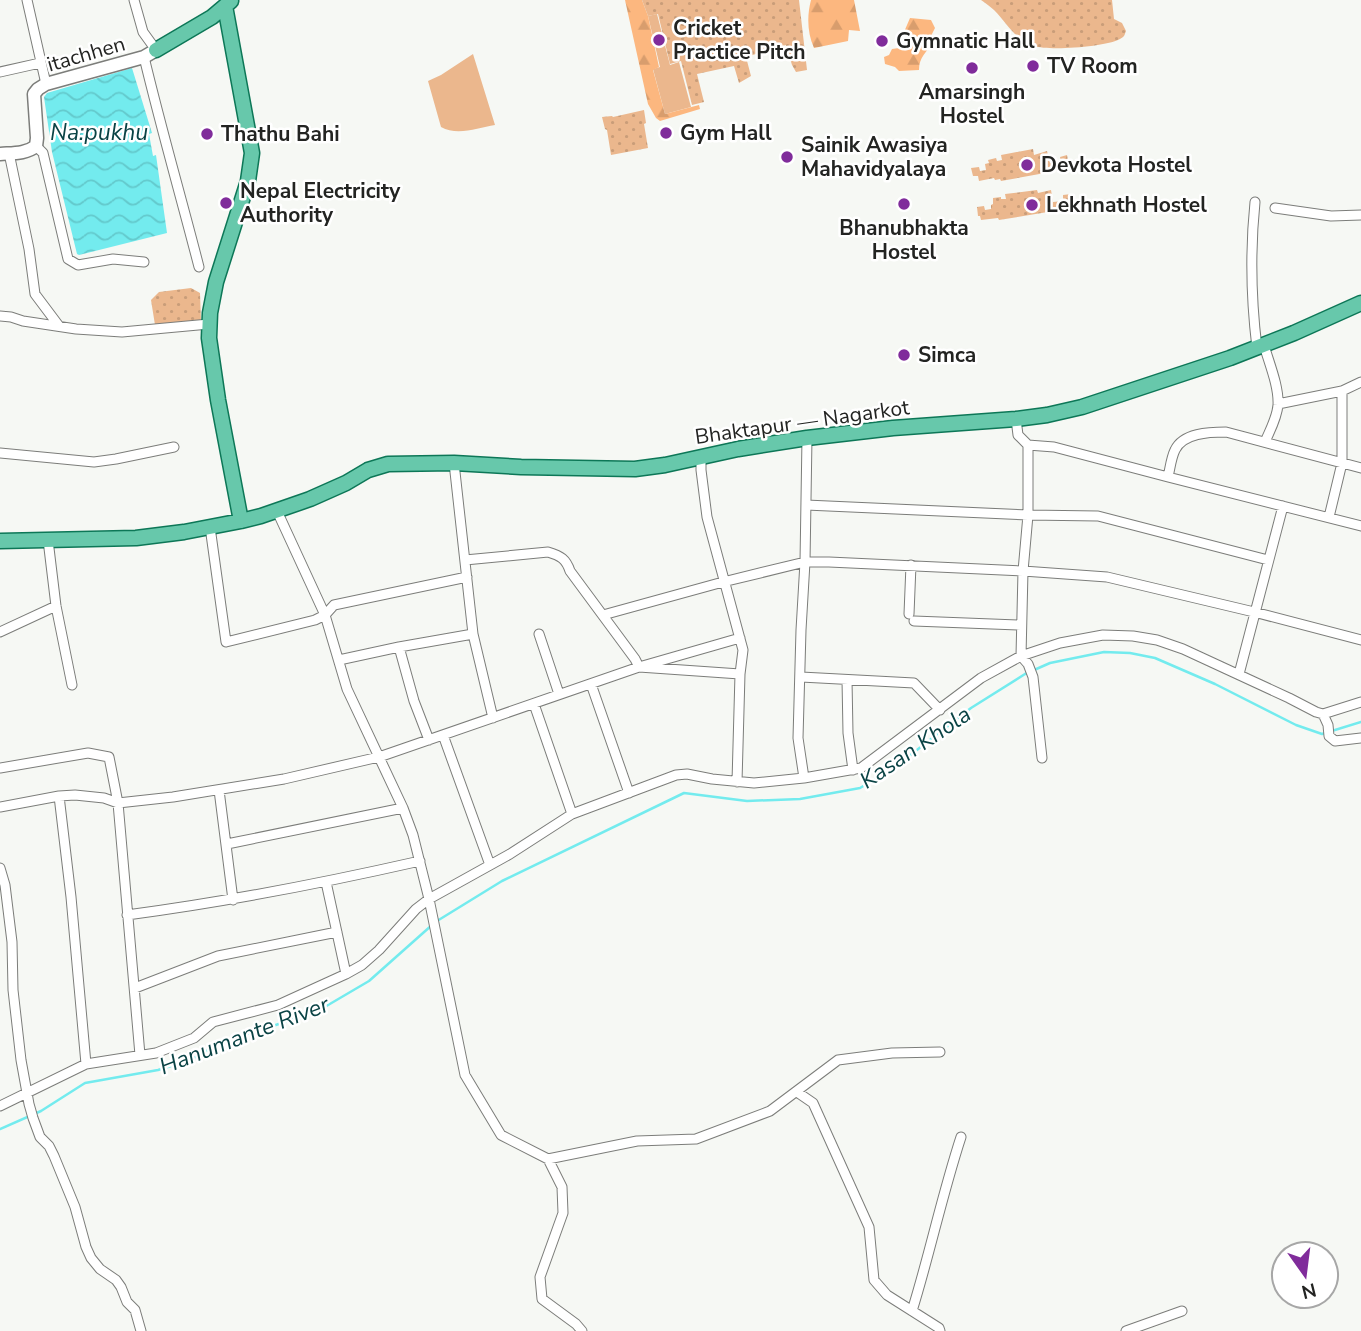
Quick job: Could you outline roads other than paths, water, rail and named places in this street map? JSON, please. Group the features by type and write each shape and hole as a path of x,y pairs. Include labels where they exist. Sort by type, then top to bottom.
{"main road":[{"path":"150,54 212,18 229,3"},
{"path":"229,3 252,153 248,181 216,282 209,338 241,522"},
{"name":"Bhaktapur — Nagarkot","path":"0,541 136,538 241,522 310,499 380,466 424,463 635,469 807,438 1047,415 1082,407 1261,346 1361,303"}],"street":[{"path":"27,0 46,84"},
{"path":"134,0 150,54 167,152 199,267"},
{"name":"itachhen","path":"36,146 34,94 38,89 46,84 150,54"},
{"path":"0,72 40,63"},
{"path":"59,326 35,294 26,236 5,154 36,146 43,153 68,259 78,265 113,259 144,262"},
{"path":"1255,202 1251,289 1261,346 1277,391 1278,404 1265,442"},
{"path":"1275,208 1331,216 1361,215"},
{"path":"0,316 86,330 122,332 209,324"},
{"path":"1278,404 1342,391 1361,382"},
{"path":"1329,517 1342,463 1342,391"},
{"path":"1016,419 1018,435 1028,445 1054,447 1361,526"},
{"path":"1168,477 1175,449 1189,438 1200,434 1226,432 1361,468"},
{"path":"804,778 798,738 807,438"},
{"path":"1028,445 1028,515 1023,571 1021,656 1028,664 1033,677 1042,758"},
{"path":"0,453 94,462 174,447"},
{"path":"701,456 707,517 743,650 737,782"},
{"path":"454,464 473,634 494,718"},
{"path":"806,505 1098,516 1268,560"},
{"path":"1239,674 1283,506"},
{"path":"277,511 326,615 347,689 413,835 465,1075 501,1135 548,1159 562,1187 563,1213 540,1277 542,1299 582,1331"},
{"path":"210,527 226,642 315,620 326,615 334,605 467,577"},
{"path":"48,540 56,606 72,685"},
{"path":"465,560 548,552 561,556 639,667"},
{"path":"603,615 805,562 829,562 1107,577 1359,640 1361,628"},
{"path":"911,565 912,618 1021,625"},
{"path":"0,632 56,606"},
{"path":"339,660 473,634"},
{"path":"539,634 559,694"},
{"path":"0,1106 86,1064 156,1054 194,1038 213,1022 278,1005 346,974 362,965 379,950 416,909 429,899 572,814 676,775 687,774 754,783 861,768 981,678 1021,656 1060,643 1116,635 1157,640 1239,674 1316,712 1323,714 1361,702"},
{"path":"0,807 75,795 104,798 118,803 284,779 379,757 639,667 740,638"},
{"path":"398,647 429,740"},
{"path":"639,667 740,674"},
{"path":"801,677 914,683 940,710"},
{"path":"847,680 848,733 853,770"},
{"path":"591,684 629,793"},
{"path":"534,704 572,814"},
{"path":"1323,714 1329,736 1335,741 1361,738"},
{"path":"443,735 490,865"},
{"path":"0,768 88,753 109,757 118,803 140,1055"},
{"path":"219,790 233,900"},
{"path":"59,796 86,1064"},
{"path":"227,844 403,808"},
{"path":"127,915 233,900 420,861"},
{"path":"0,868 5,885 12,942 13,990 21,1059 33,1118 40,1137 54,1156 75,1207 91,1258 121,1287 127,1302 135,1310 141,1331"},
{"path":"326,882 346,974"},
{"path":"135,988 218,956 337,932"},
{"path":"548,1159 638,1142 696,1139 771,1111 838,1060 892,1053 940,1052"},
{"path":"797,1093 813,1103 869,1227 874,1280 887,1295 940,1331"},
{"path":"912,1311 961,1137"},
{"path":"1126,1331 1182,1311"}],"water":[{"name":"Na:pukhu","path":"132,68 152,133 149,134 153,156 156,155 167,233 79,255 52,152 44,97 47,93"}],"waterway":[{"name":"Kasan Khola","path":"437,921 502,881 684,793 747,801 800,799 860,788 895,767 971,708 1025,674 1050,663 1104,652 1130,653 1155,658 1215,684 1296,725 1322,734 1361,722"},
{"name":"Hanumante River","path":"0,1129 41,1111 85,1083 158,1070 190,1060 226,1040 323,1008 369,981 432,925"}],"place":[{"name":"Cricket Practice Pitch","path":"659,40"},
{"name":"Gymnatic Hall","path":"882,41"},
{"name":"TV Room","path":"1033,66"},
{"name":"Amarsingh Hostel","path":"972,68"},
{"name":"Gym Hall","path":"666,133"},
{"name":"Thathu Bahi","path":"207,134"},
{"name":"Sainik Awasiya Mahavidyalaya","path":"787,157"},
{"name":"Devkota Hostel","path":"1027,165"},
{"name":"Nepal Electricity Authority","path":"226,203"},
{"name":"Bhanubhakta Hostel","path":"904,204"},
{"name":"Lekhnath Hostel","path":"1032,205"},
{"name":"Simca","path":"904,355"}]}
